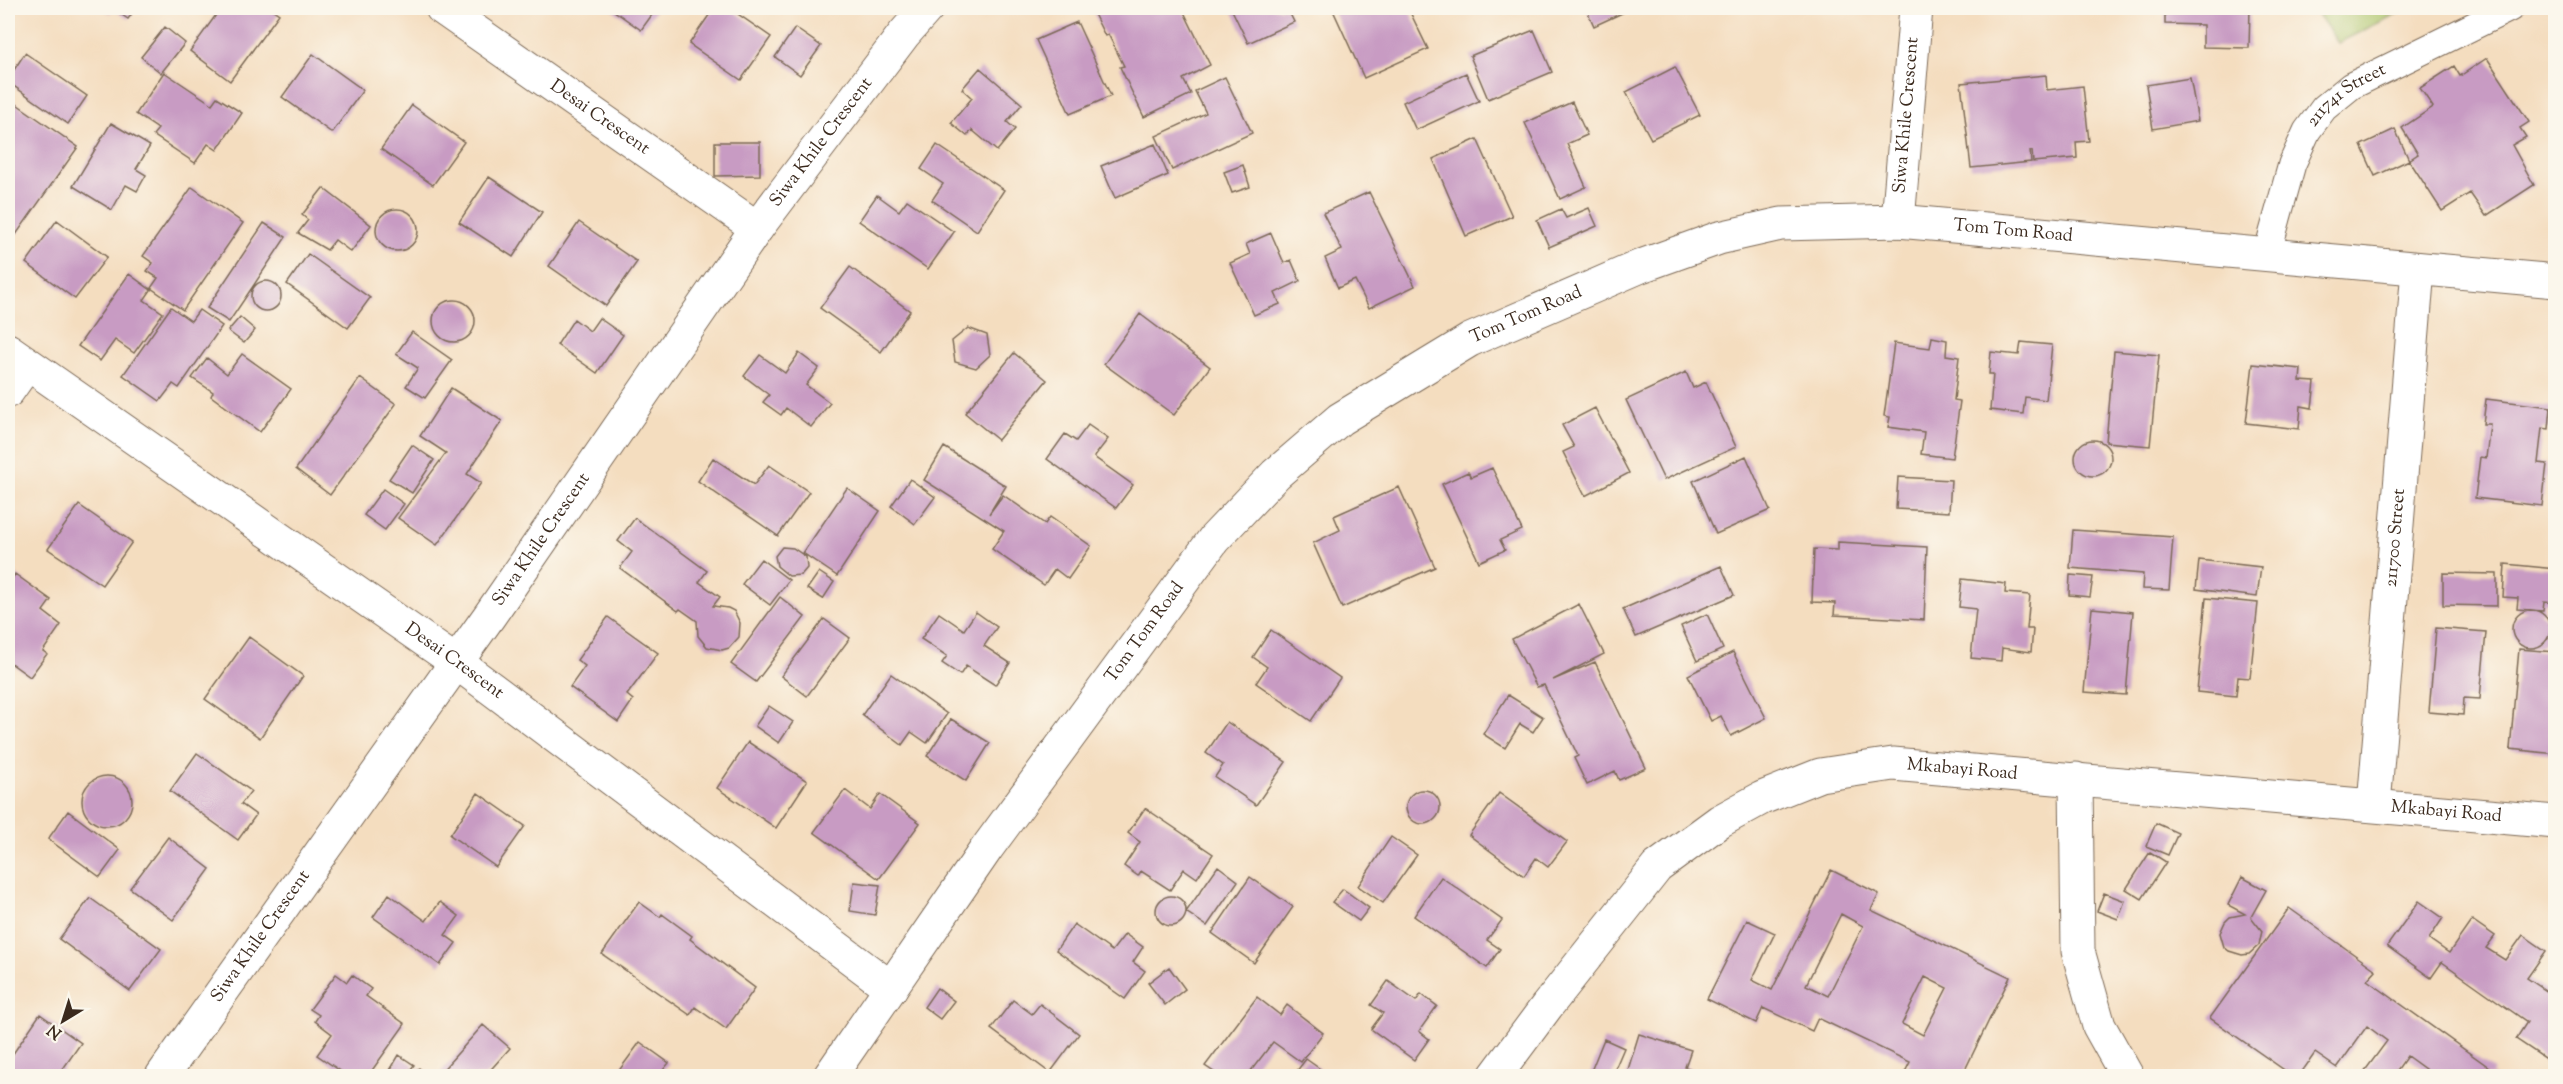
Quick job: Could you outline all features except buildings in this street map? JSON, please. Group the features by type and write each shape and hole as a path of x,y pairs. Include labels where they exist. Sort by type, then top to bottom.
{"street":[{"name":"Desai Crescent","path":"442,8 757,228"},
{"name":"Siwa Khile Crescent","path":"162,1077 456,662 757,228 904,34 927,8"},
{"name":"Siwa Khile Crescent","path":"1898,221 1916,8"},
{"name":"Tom Tom Road","path":"830,1077 987,848 1214,539 1276,474 1340,420 1470,340 1641,266 1719,238 1781,224 1898,221 2556,281"},
{"name":"211700 Street","path":"2374,805 2418,268"},
{"name":"Desai Crescent","path":"17,357 456,662 891,988"},
{"path":"8,391 17,357"},
{"name":"Mkabayi Road","path":"1495,1077 1546,1006 1657,867 1720,821 1762,798 1820,775 1893,764 2556,822"},
{"path":"2076,779 2079,951 2099,1026 2127,1077"}],"lane":[{"name":"211741 Street","path":"2267,254 2292,164 2307,131 2324,108 2351,86 2510,8"}],"green space":[{"path":"2314,8 2408,8 2338,43"}]}
